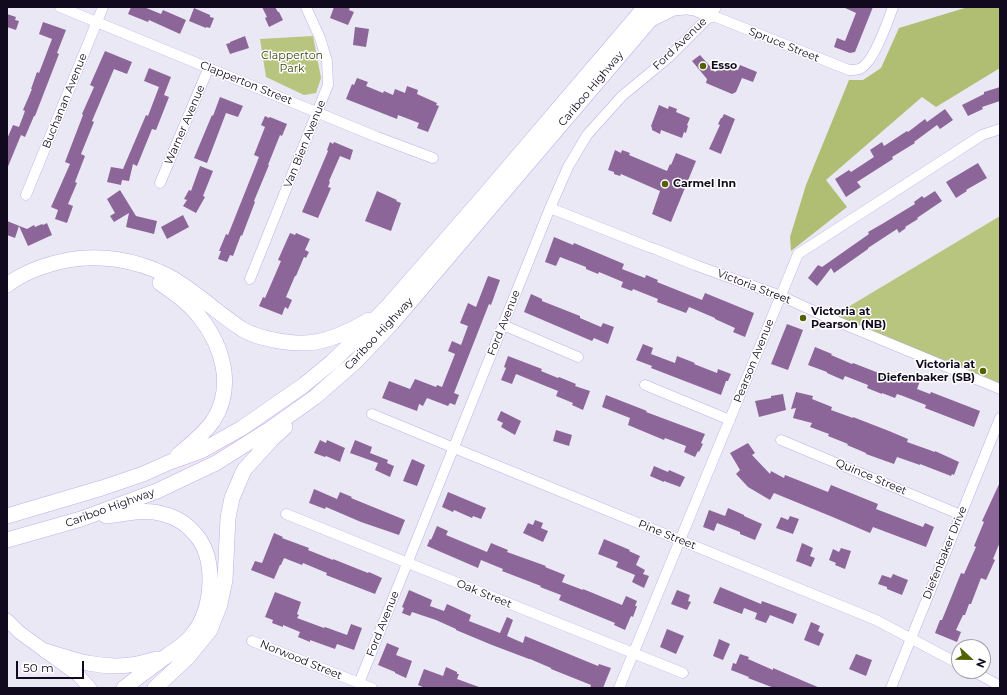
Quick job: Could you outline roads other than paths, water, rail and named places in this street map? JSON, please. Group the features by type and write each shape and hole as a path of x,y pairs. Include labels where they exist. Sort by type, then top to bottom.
{"highway":[{"name":"Cariboo Highway","path":"7,516 102,488 143,474 170,462 201,451 242,428 304,385 332,362 389,305 484,196 648,13 661,7"},
{"path":"648,13 673,8 691,7 713,11"},
{"name":"Cariboo Highway","path":"7,540 81,520 157,491 216,463 270,429 315,397 355,362 392,323 648,13"},
{"path":"7,284 52,263 83,258 122,260 166,275 186,287 244,330 262,338 305,343 324,340 344,333 368,321 389,305"},
{"path":"7,293 32,278 50,272 72,268 96,267 121,269 155,280 188,304 210,330 220,350 224,371 224,387 222,398 213,420 198,438 170,462"},
{"path":"155,688 188,657 210,630 220,604 225,580 228,518 232,498 244,470 272,439 315,397"},
{"path":"81,520 145,511 162,513 175,518 197,535 204,549 208,562 210,595 202,622 193,635 183,645 124,688"},
{"path":"46,651 80,662 110,666 136,664 166,656"}],"main road":[{"path":"7,620 19,632 78,675 90,688"}],"street":[{"name":"Clapperton Street","path":"60,7 433,158"},
{"name":"Buchanan Avenue","path":"26,195 103,7"},
{"name":"Van Bien Avenue","path":"250,280 328,85 327,61 320,38 306,7"},
{"name":"Spruce Street","path":"713,11 849,70 859,69 867,63 874,54 893,7"},
{"name":"Ford Avenue","path":"359,683 550,208 568,167 587,135 622,96 668,58 713,11"},
{"name":"Warner Avenue","path":"160,182 209,68"},
{"name":"Pearson Avenue","path":"619,688 798,254 982,135 1000,129"},
{"name":"Victoria Street","path":"550,208 745,284 781,296 831,319 1000,389"},
{"path":"503,325 578,357"},
{"path":"645,385 730,420"},
{"name":"Pine Street","path":"372,414 876,620 951,660"},
{"name":"Diefenbaker Drive","path":"891,688 1000,418"},
{"name":"Quince Street","path":"781,440 961,514"},
{"name":"Oak Street","path":"286,514 683,673"},
{"name":"Norwood Street","path":"252,641 372,688"},
{"path":"987,679 1000,686"}],"place":[{"name":"Esso","path":"703,66"},
{"name":"Carmel Inn","path":"665,184"},
{"name":"Victoria at Pearson (NB)","path":"803,318"},
{"name":"Victoria at Diefenbaker (SB)","path":"983,371"}],"park label":[{"name":"Clapperton Park","path":"292,62"}]}
